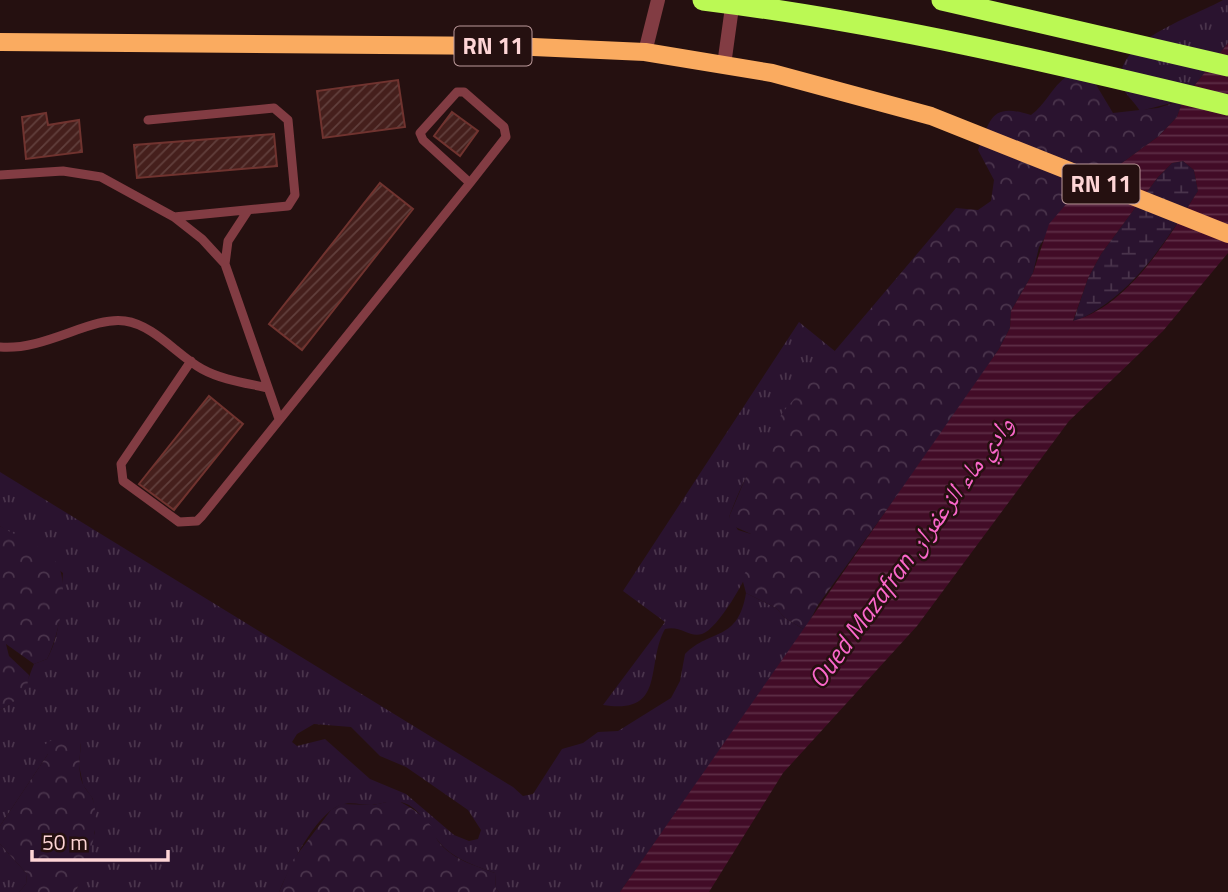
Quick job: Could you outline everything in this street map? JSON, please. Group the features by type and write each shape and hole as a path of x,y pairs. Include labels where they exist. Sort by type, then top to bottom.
{"highway":[{"path":"703,0 806,13 980,46 1228,105"},
{"path":"942,0 1228,66"}],"main road":[{"name":"RN 11","path":"0,42 511,46 645,52 816,82 931,116 1228,234"}],"street":[{"path":"645,52 658,0"},
{"path":"724,65 733,0"}],"lane":[{"path":"191,361 121,464 123,481 180,522 197,521 202,516 470,183 506,137 506,130 464,92 457,92 420,133 423,141 470,183"},
{"path":"148,120 274,108 285,114 290,126 294,199 283,208 174,217"},
{"path":"0,175 82,172 101,177 174,217 202,239 225,264 279,419"},
{"path":"225,264 233,230 247,212"},
{"path":"0,347 37,346 107,322 127,321 145,328 191,361 220,377 268,388"}],"green space":[{"path":"1223,0 1228,0 1228,43 1183,100 1140,111 1122,85 1122,70 1129,56 1157,33"},
{"path":"1067,76 1095,83 1113,113 1158,108 1183,100 1177,117 1159,136 1067,203 1039,247 1033,273 1011,311 1010,328 999,349 949,424 818,605 805,630 785,618 776,608 746,593 742,578 751,563 751,534 733,526 729,517 754,458 783,412 956,208 978,210 991,201 994,180 978,150 990,121 1001,112 1031,115"},
{"path":"1183,161 1194,170 1198,191 1173,229 1130,284 1094,312 1073,322 1088,278 1101,254 1158,177 1172,163"},
{"path":"799,322 836,352 787,410 761,449 739,492 729,517 738,530 751,534 753,558 744,579 724,613 709,630 697,635 665,629 645,695 637,702 623,706 603,705 665,622 623,591"},
{"path":"0,472 513,787 523,796 533,794 562,749 583,743 598,732 618,731 671,698 680,681 685,654 737,620 746,593 776,608 785,618 805,630 620,892 499,892 496,889 495,873 451,853 439,842 414,809 395,801 372,805 344,804 330,811 304,843 279,892 76,892 95,832 93,799 83,785 79,765 81,743 48,754 0,826 0,710 20,696 34,664 47,659 52,649 60,618 63,573 0,526","holes":["314,724 351,727 380,756 406,767 468,810 481,830 478,839 469,841 454,835 406,794 370,779 325,739 297,746 292,742 297,734"]},
{"path":"0,526 50,555 60,570 63,595 59,624 47,659 34,664 6,644 9,656 29,675 20,696 0,710"},
{"path":"65,732 81,742 80,776 92,798 95,811 92,847 76,892 19,892 26,884 27,874 0,844 0,826 48,754 44,745"},
{"path":"396,800 424,818 438,841 450,853 495,873 496,889 499,892 279,892 293,860 331,810 341,804 373,805"},
{"path":"0,844 27,874 26,884 19,892 0,892"}],"water":[{"name":"Oued Mazafran وادي ماء الزعفران","path":"1228,43 1228,253 1163,331 1069,421 917,626 783,773 709,892 620,892 999,349 1010,328 1011,311 1033,273 1049,224 1067,203 1159,136 1177,117 1183,100","holes":["1183,161 1194,170 1198,191 1146,268 1112,301 1094,313 1073,321 1088,278 1101,254 1158,177 1172,163"]}],"building":[{"path":"398,80 405,127 323,138 317,91"},
{"path":"452,112 478,131 460,156 434,136"},
{"path":"46,113 48,125 79,120 82,152 26,159 22,117"},
{"path":"274,134 277,166 137,178 134,145"},
{"path":"380,183 413,209 302,350 269,324"},
{"path":"209,396 243,424 174,510 139,484"}]}
